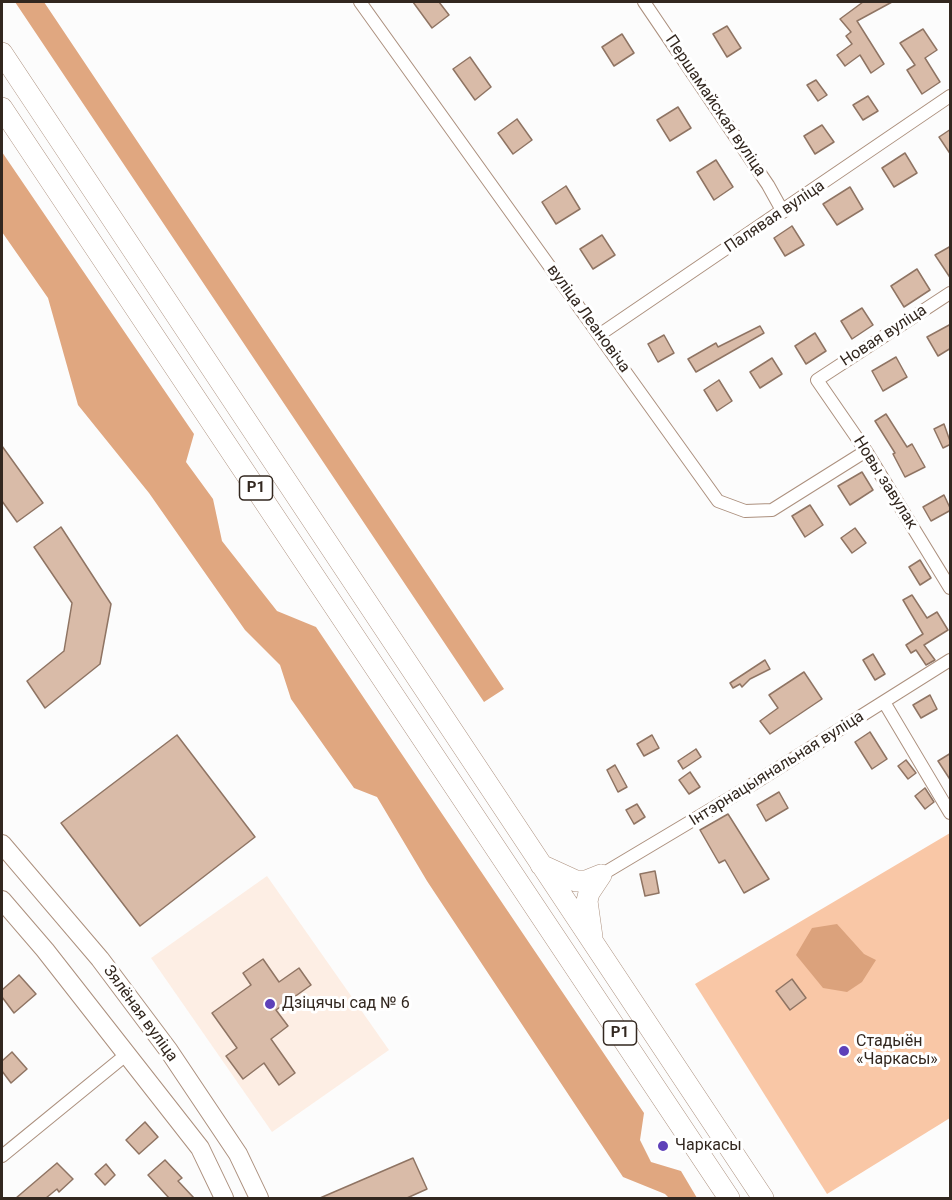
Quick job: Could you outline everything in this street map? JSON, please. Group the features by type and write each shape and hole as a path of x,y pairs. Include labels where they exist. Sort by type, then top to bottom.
{"highway":[{"name":"Р1","path":"2,53 538,863 763,1198"},
{"name":"Р1","path":"2,108 729,1198"},
{"path":"538,863 576,881 586,881 601,875"},
{"path":"599,954 591,936 587,901 589,893 601,875"}],"main road":[{"name":"Зялёная вуліца","path":"2,844 100,959 169,1051 238,1154 259,1198"},
{"name":"Зялёная вуліца","path":"2,900 200,1148 224,1198"}],"street":[{"name":"вуліца Леановіча","path":"360,2 718,501 745,511 772,510 866,451"},
{"name":"Першамайская вуліца","path":"644,2 768,185 783,212"},
{"name":"Палявая вуліца","path":"599,335 951,96"},
{"name":"Новая вуліца","path":"817,380 951,293"},
{"name":"Новы завулак","path":"817,380 866,451 951,588"},
{"name":"Інтэрнацыянальная вуліца","path":"601,875 745,789 951,660"},
{"path":"884,702 951,813"},
{"path":"2,1156 127,1054"}],"shaded area":[{"path":"15,2 44,2 504,689 484,702"},
{"path":"2,152 194,434 186,462 213,499 222,541 277,611 316,627 644,1113 640,1140 651,1162 681,1171 697,1198 669,1198 665,1194 623,1177 427,881 377,797 354,788 291,699 280,665 245,630 149,493 78,405 48,298 2,232"},
{"name":"Стадыён «Чаркасы»","path":"950,833 950,1118 827,1194 695,984"},
{"name":"Дзіцячы сад № 6","path":"267,876 389,1050 272,1132 151,958"},
{"path":"837,924 864,954 876,960 862,982 847,992 823,988 796,955 812,928"}],"building":[{"path":"413,2 439,2 449,15 432,28"},
{"path":"863,2 892,2 857,21 884,64 871,73 860,55 845,66 837,55 852,44 846,36 851,32 840,19"},
{"path":"727,26 741,48 727,57 713,34"},
{"path":"923,29 937,50 925,58 940,82 922,94 907,70 915,65 900,43"},
{"path":"622,34 634,53 614,66 602,47"},
{"path":"470,57 491,87 475,100 453,69"},
{"path":"816,80 827,95 818,101 807,85"},
{"path":"868,96 878,111 863,120 853,105"},
{"path":"678,107 691,128 670,141 657,120"},
{"path":"517,119 532,140 513,154 498,133"},
{"path":"822,125 834,142 815,154 804,136"},
{"path":"951,129 951,155 939,137"},
{"path":"905,153 917,173 894,187 882,168"},
{"path":"716,160 733,187 714,200 697,172"},
{"path":"566,186 580,209 556,224 542,202"},
{"path":"850,187 863,209 837,225 823,204"},
{"path":"792,226 804,245 785,256 774,238"},
{"path":"602,235 615,255 593,269 580,249"},
{"path":"951,246 951,279 935,255"},
{"path":"917,269 930,290 904,307 891,286"},
{"path":"862,308 873,325 852,339 841,321"},
{"path":"951,324 951,348 938,356 927,337"},
{"path":"760,326 764,333 696,372 688,359 716,343 718,347"},
{"path":"815,333 826,351 806,364 795,346"},
{"path":"664,335 674,353 658,362 648,344"},
{"path":"896,357 907,377 883,391 872,371"},
{"path":"772,358 782,374 760,388 750,372"},
{"path":"719,380 732,401 717,411 704,390"},
{"path":"886,414 907,447 912,444 925,467 905,477 893,454 895,453 875,421"},
{"path":"944,424 951,444 943,448 934,429"},
{"path":"2,446 43,503 17,522 2,501"},
{"path":"862,472 873,490 850,505 838,486"},
{"path":"944,495 951,510 931,521 923,507"},
{"path":"810,505 823,525 805,537 792,516"},
{"path":"61,527 111,604 100,664 45,708 27,681 64,651 72,603 34,547"},
{"path":"855,528 866,543 852,553 841,538"},
{"path":"920,560 931,578 920,585 909,567"},
{"path":"912,595 927,618 937,612 948,630 924,645 935,660 926,665 916,650 911,653 906,645 923,634 903,600"},
{"path":"873,654 885,674 875,680 863,660"},
{"path":"765,660 770,669 750,679 742,687 740,684 733,688 730,683"},
{"path":"804,672 822,699 770,734 760,721 778,708 769,695"},
{"path":"930,695 937,709 921,718 913,705"},
{"path":"870,732 887,759 872,769 855,742"},
{"path":"177,735 255,837 140,926 61,823"},
{"path":"652,735 659,748 644,756 637,744"},
{"path":"696,749 701,757 683,769 678,761"},
{"path":"951,753 951,781 938,761"},
{"path":"906,760 916,773 908,779 898,766"},
{"path":"615,765 627,787 618,792 607,770"},
{"path":"690,772 700,787 689,794 679,780"},
{"path":"925,788 934,802 925,809 915,796"},
{"path":"779,792 788,808 766,821 757,805"},
{"path":"637,804 645,817 634,824 626,810"},
{"path":"728,814 769,879 744,893 725,860 719,863 700,830"},
{"path":"655,871 659,893 645,896 640,874"},
{"path":"263,959 279,982 299,968 311,985 276,1010 288,1026 271,1039 295,1073 279,1085 264,1063 243,1079 226,1056 237,1048 212,1013 251,985 243,973"},
{"path":"19,975 36,994 14,1013 2,997 2,990"},
{"path":"792,979 806,998 790,1010 776,991"},
{"path":"12,1052 27,1069 11,1083 2,1071 2,1061"},
{"path":"145,1122 158,1137 139,1154 126,1140"},
{"path":"413,1158 427,1189 407,1198 320,1198"},
{"path":"165,1160 182,1178 178,1181 194,1198 169,1198 148,1175"},
{"path":"57,1163 73,1179 59,1192 57,1189 46,1198 16,1198"},
{"path":"106,1164 115,1175 105,1185 95,1174"}],"place":[{"name":"Дзіцячы сад № 6","path":"270,1004"},
{"name":"Стадыён «Чаркасы»","path":"844,1051"},
{"name":"Чаркасы","path":"663,1146"}]}
